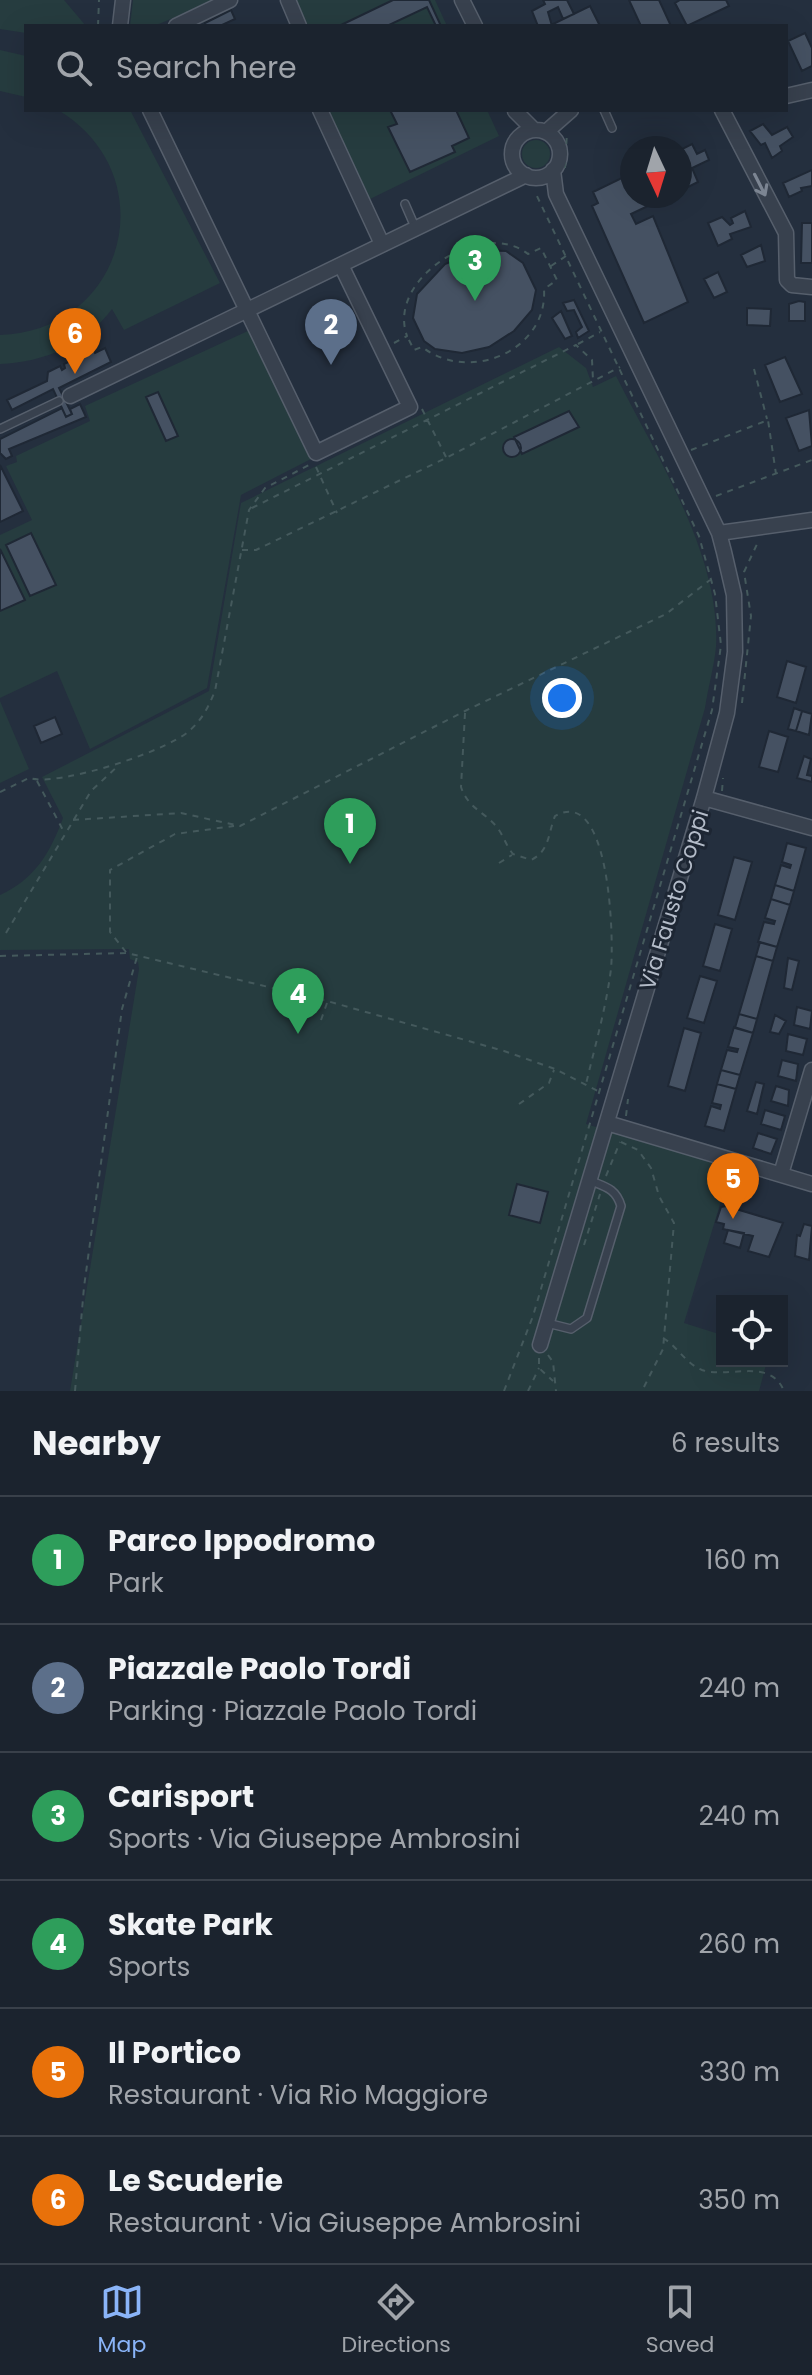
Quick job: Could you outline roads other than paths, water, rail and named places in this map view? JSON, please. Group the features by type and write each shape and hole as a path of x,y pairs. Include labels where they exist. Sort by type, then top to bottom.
{"street":[{"path":"120,24 123,0"},
{"path":"180,24 230,0"},
{"path":"288,0 298,24"},
{"path":"462,0 474,24"},
{"path":"788,96 812,90"},
{"path":"151,112 316,453 410,407 341,265"},
{"path":"321,112 382,244"},
{"path":"517,112 533,133 558,143"},
{"path":"724,113 786,233 786,276 792,285 812,287"},
{"path":"65,398 499,188 532,176 558,172 558,143 568,117"},
{"path":"499,188 514,162 513,148 533,133 568,117"},
{"path":"514,162 556,194"},
{"name":"Via Fausto Coppi","path":"540,1345 607,1123 622,1100 727,713 735,652 734,595 719,533 556,194 558,172"},
{"path":"719,533 812,520"},
{"path":"704,798 812,828"},
{"path":"781,1174 812,1070"},
{"path":"607,1123 812,1184"}],"lane":[{"path":"605,112 612,128"},
{"path":"405,204 415,227"},
{"path":"0,429 65,398"},
{"path":"547,1323 571,1329 587,1318 621,1206 617,1195 609,1188 591,1181"}],"place":[{"name":"Carisport","path":"475,301"},
{"name":"Piazzale Paolo Tordi","path":"331,365"},
{"name":"Le Scuderie","path":"75,374"},
{"name":"Parco Ippodromo","path":"350,864"},
{"name":"Skate Park","path":"298,1034"},
{"name":"Il Portico","path":"733,1219"}]}
